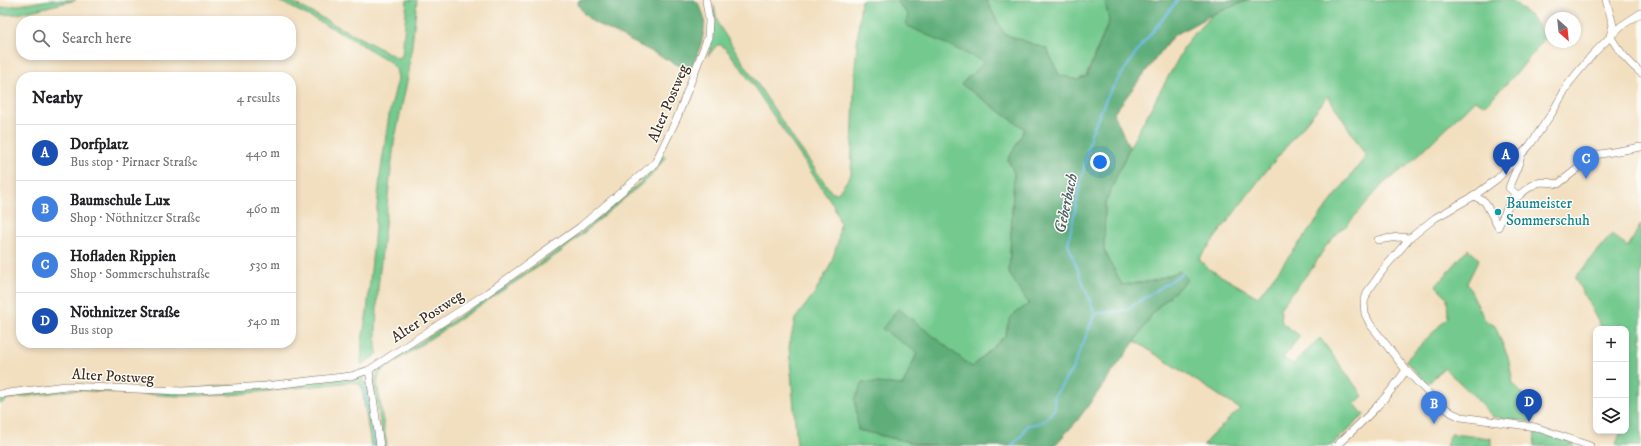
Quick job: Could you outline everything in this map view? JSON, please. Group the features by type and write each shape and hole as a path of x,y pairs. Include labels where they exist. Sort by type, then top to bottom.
{"street":[{"name":"Alter Postweg","path":"0,394 66,386 155,391 221,389 351,376 369,370 487,293 580,227 654,163 678,118 708,37 709,21 706,0"},
{"path":"1606,0 1613,25 1610,36 1615,45 1629,62 1641,73"},
{"path":"1590,446 1536,427 1461,417 1452,413 1437,402 1406,370 1370,324 1365,314 1364,302 1368,291 1386,266 1410,238 1436,218 1474,196 1497,179 1521,156 1552,113 1569,83 1610,36 1621,26 1641,14"},
{"path":"1474,196 1485,202 1498,227 1511,200 1519,196 1534,184 1541,182 1558,184 1595,155 1641,147"},
{"path":"1519,196 1510,188 1512,177 1520,162 1521,156"},
{"path":"1378,240 1399,237 1410,238"},
{"path":"369,370 380,446"},
{"path":"1336,446 1369,416 1396,386 1406,370"}],"green space":[{"path":"50,0 76,0 18,14 0,15 0,8"},
{"path":"277,0 288,0 398,58 402,56 407,0 417,0 409,72 394,143 378,288 376,347 378,354 361,365 362,341 367,312 380,176 389,115 398,78 396,69 387,60 342,33"},
{"path":"579,0 695,0 702,10 704,18 704,33 690,71 593,22 584,14 578,4"},
{"path":"861,0 895,0 908,15 906,25 985,62 961,84 1025,129 1008,160 1014,173 1009,273 1029,304 1010,317 1005,336 972,367 917,353 903,385 863,382 858,430 926,446 797,446 789,347 795,319 814,294 830,266 838,242 840,223 834,206 740,66 721,45 717,45 708,56 713,38 714,6 718,24 793,138 832,193 838,193 851,175 855,67"},
{"path":"895,0 986,0 1004,34 1047,49 1059,75 1078,80 1087,76 1109,21 1105,0 1249,0 1213,14 1173,36 1114,113 1129,148 1105,204 1104,250 1122,285 1153,281 1180,271 1188,279 1155,310 1135,341 1077,421 1054,446 926,446 858,430 855,399 863,382 903,385 917,353 882,329 898,308 972,367 1005,336 1010,317 1029,304 1009,273 1014,173 1008,160 1025,129 961,84 984,62 906,25 908,14"},
{"path":"986,0 1105,0 1109,21 1086,76 1078,80 1059,75 1047,49 1004,34"},
{"path":"1249,0 1512,0 1529,15 1545,36 1545,38 1517,73 1485,105 1475,100 1408,165 1384,183 1326,246 1313,267 1280,308 1282,323 1300,336 1283,358 1293,364 1320,338 1363,396 1355,404 1364,415 1331,446 1203,446 1209,438 1240,409 1135,341 1155,310 1188,279 1180,271 1153,281 1122,285 1104,250 1105,203 1129,148 1189,39 1213,14","holes":["1328,96 1366,156 1258,297 1209,269 1199,259 1263,175"]},
{"path":"662,155 666,157 650,177 562,251 383,370 379,375 377,383 387,446 383,446 374,382 379,369 532,268 573,239 637,185 650,172"},
{"path":"1641,224 1641,446 1618,446 1616,444 1620,434 1629,434 1629,326 1600,326 1575,278 1612,234 1628,247"},
{"path":"1468,249 1479,259 1467,283 1485,320 1495,326 1508,357 1513,383 1538,413 1532,422 1493,417 1473,395 1444,368 1428,384 1405,361 1448,317 1447,297 1436,286"},
{"path":"362,377 367,384 377,446 371,446 361,385 352,382 230,395 180,396 74,390 8,399 0,404 0,397 62,389 139,392"},
{"path":"1535,430 1563,439 1576,446 1534,446"},
{"path":"1451,434 1491,438 1491,446 1446,446"}],"waterway":[{"name":"Geberbach","path":"1011,446 1022,435 1027,425 1037,424 1044,421 1055,408 1054,397 1073,368 1095,314 1068,244 1091,134 1108,95 1140,47 1178,0"},
{"path":"1095,314 1126,310 1183,273"},
{"path":"365,387 375,446"}],"place":[{"name":"Dorfplatz","path":"1506,175"},
{"name":"Hofladen Rippien","path":"1586,179"},
{"name":"Baumeister Sommerschuh","path":"1498,212"},
{"name":"Nöthnitzer Straße","path":"1529,422"},
{"name":"Baumschule Lux","path":"1434,424"}]}
